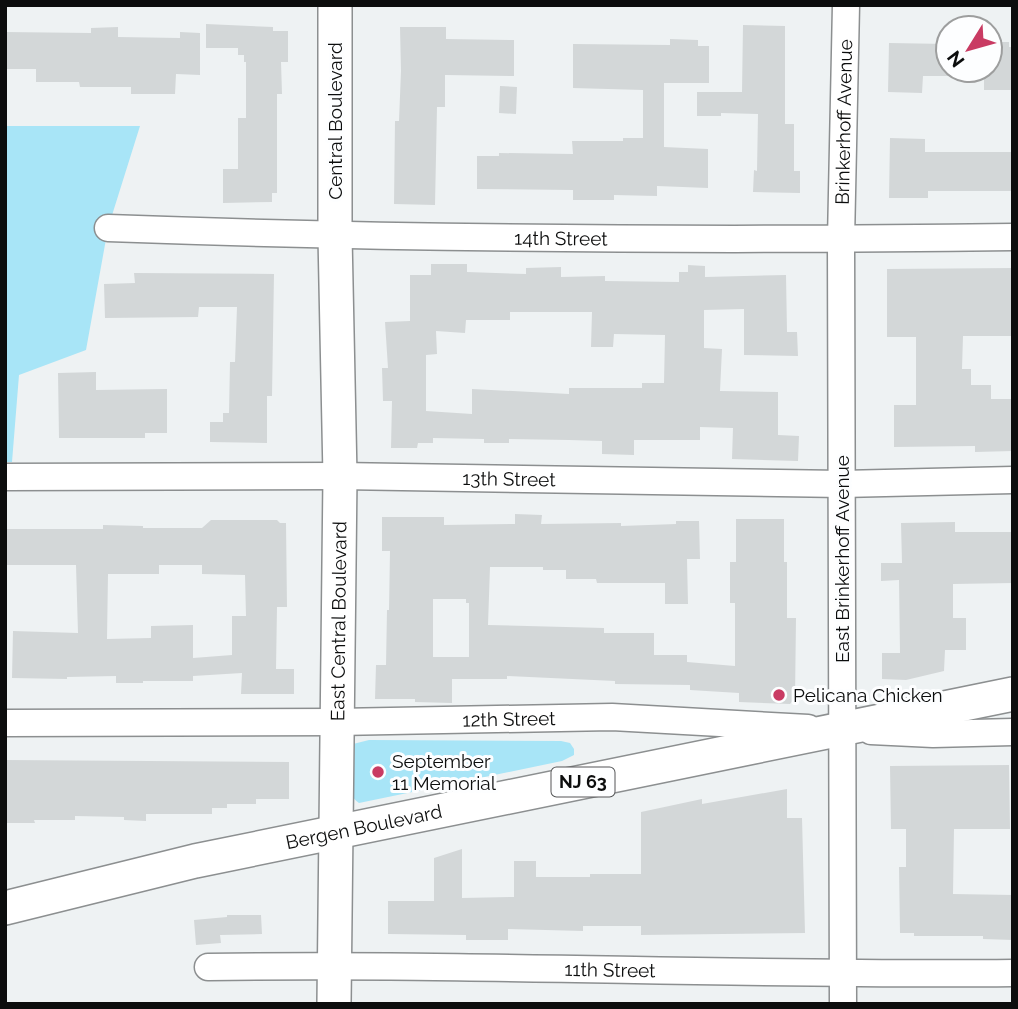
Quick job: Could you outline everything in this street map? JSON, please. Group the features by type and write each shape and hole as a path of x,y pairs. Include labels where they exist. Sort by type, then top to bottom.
{"main road":[{"name":"Central Boulevard","path":"335,5 335,236"},
{"name":"East Central Boulevard","path":"334,1004 340,476 335,236"},
{"name":"Bergen Boulevard","path":"5,908 151,870 1013,694"}],"street":[{"name":"Brinkerhoff Avenue","path":"841,240 846,5"},
{"name":"14th Street","path":"108,228 335,236 841,240 1013,237"},
{"name":"East Brinkerhoff Avenue","path":"841,240 843,1004"},
{"name":"13th Street","path":"5,477 340,476 842,484 1013,480"},
{"name":"12th Street","path":"5,723 337,722 612,717 933,734 1013,732"},
{"name":"11th Street","path":"208,967 334,965 843,975 1013,973"}],"shaded area":[{"path":"5,126 140,126 108,228 86,350 19,375 12,462 5,462"},
{"path":"369,740 561,741 570,743 574,755 562,761 359,803 349,784 353,744"}],"building":[{"path":"206,24 273,27 273,31 288,31 288,62 281,62 282,94 277,94 277,193 272,193 272,202 223,203 223,169 238,169 238,118 246,118 246,62 244,55 238,55 238,48 206,48"},
{"path":"743,25 785,26 785,124 794,124 794,171 800,171 800,193 753,192 754,170 757,171 758,114 721,113 721,116 697,116 697,92 742,92"},
{"path":"118,27 118,37 180,38 180,32 200,33 200,75 176,74 175,94 131,94 131,87 80,87 79,82 36,82 36,69 5,69 5,32 91,33 91,28"},
{"path":"400,27 446,27 446,39 514,40 514,76 445,75 445,107 437,107 435,205 394,204 395,121 399,121 401,71"},
{"path":"670,39 698,40 698,46 709,46 709,83 664,83 664,147 708,149 708,188 657,186 657,196 614,195 614,200 573,200 573,190 477,189 477,156 499,156 499,153 573,154 572,141 623,141 623,138 643,138 643,90 573,88 573,44 670,45"},
{"path":"1004,42 1009,42 1009,47 1013,47 1013,90 984,90 984,84 1004,84"},
{"path":"889,43 934,44 934,76 923,76 922,93 888,92"},
{"path":"500,86 517,87 516,114 499,113"},
{"path":"890,138 925,139 925,152 1013,152 1013,191 928,191 928,198 889,198"},
{"path":"431,264 467,264 467,272 526,274 526,268 561,267 561,277 605,276 605,281 679,282 679,272 688,272 688,265 705,266 705,277 786,275 787,332 797,332 798,356 744,355 744,309 704,310 704,348 722,349 720,391 778,392 778,435 799,436 798,461 732,459 733,428 700,427 700,440 634,440 634,455 602,454 602,441 569,440 509,439 509,443 484,443 484,439 433,438 433,443 418,443 417,448 391,448 392,401 383,401 382,368 388,368 385,322 410,321 410,275 431,275","holes":["510,312 592,312 591,347 613,347 614,334 665,335 664,383 642,383 642,388 569,388 569,394 472,389 472,414 426,411 426,355 437,354 436,331 465,333 466,320 510,320"]},
{"path":"1013,268 1013,336 963,336 962,369 971,369 971,385 991,385 991,399 1013,399 1013,451 975,452 975,446 894,447 894,405 916,405 916,337 887,337 887,269"},
{"path":"134,273 274,274 272,396 267,396 267,443 210,442 210,422 223,422 223,413 229,413 230,362 235,362 237,307 199,307 198,317 105,318 104,284 135,283"},
{"path":"96,372 96,390 167,389 167,433 145,433 145,438 59,438 58,373"},
{"path":"515,514 542,515 541,524 621,523 621,526 699,521 700,559 687,559 688,604 665,604 665,583 597,583 596,579 566,579 566,570 490,567 488,625 604,628 604,633 654,633 654,655 687,655 687,662 735,666 735,603 730,603 730,562 736,562 736,519 784,519 787,618 796,618 795,698 790,704 739,702 739,693 690,690 690,685 615,684 615,681 507,676 507,679 452,679 452,703 375,699 376,665 386,665 389,610 390,551 382,551 382,517 444,517 444,525 515,524","holes":["433,599 466,599 466,603 469,603 469,657 433,657"]},
{"path":"211,520 277,520 286,523 287,607 277,607 276,669 294,669 294,694 241,694 242,673 193,676 193,681 143,683 116,683 116,676 12,678 13,631 78,633 76,565 5,565 5,529 103,529 103,525 202,528","holes":["159,565 202,565 202,574 245,575 246,616 232,616 232,655 193,658 193,625 151,626 151,638 107,639 108,574 159,574"]},
{"path":"955,522 955,532 1013,532 1013,583 953,584 953,618 966,618 966,650 945,650 944,671 906,680 882,679 882,653 900,653 899,580 881,581 881,563 902,563 901,523"},
{"path":"5,760 289,762 289,799 256,799 256,804 227,804 227,808 212,808 212,814 146,814 146,821 124,820 124,817 75,816 75,820 5,823"},
{"path":"1009,765 1010,829 954,829 953,894 1013,895 1013,940 983,939 983,936 914,936 914,933 900,933 899,867 906,867 906,829 891,829 890,766"},
{"path":"787,789 787,818 802,818 805,933 641,935 641,926 583,926 583,931 508,929 508,940 466,940 466,935 388,934 388,901 434,901 434,858 462,849 462,898 514,897 514,861 536,861 536,877 641,874 641,812 702,799 702,804"},
{"path":"227,915 261,915 262,934 220,935 221,943 196,945 194,920"}],"place":[{"name":"Pelicana Chicken","path":"779,695"},
{"name":"September 11 Memorial","path":"378,772"}]}
